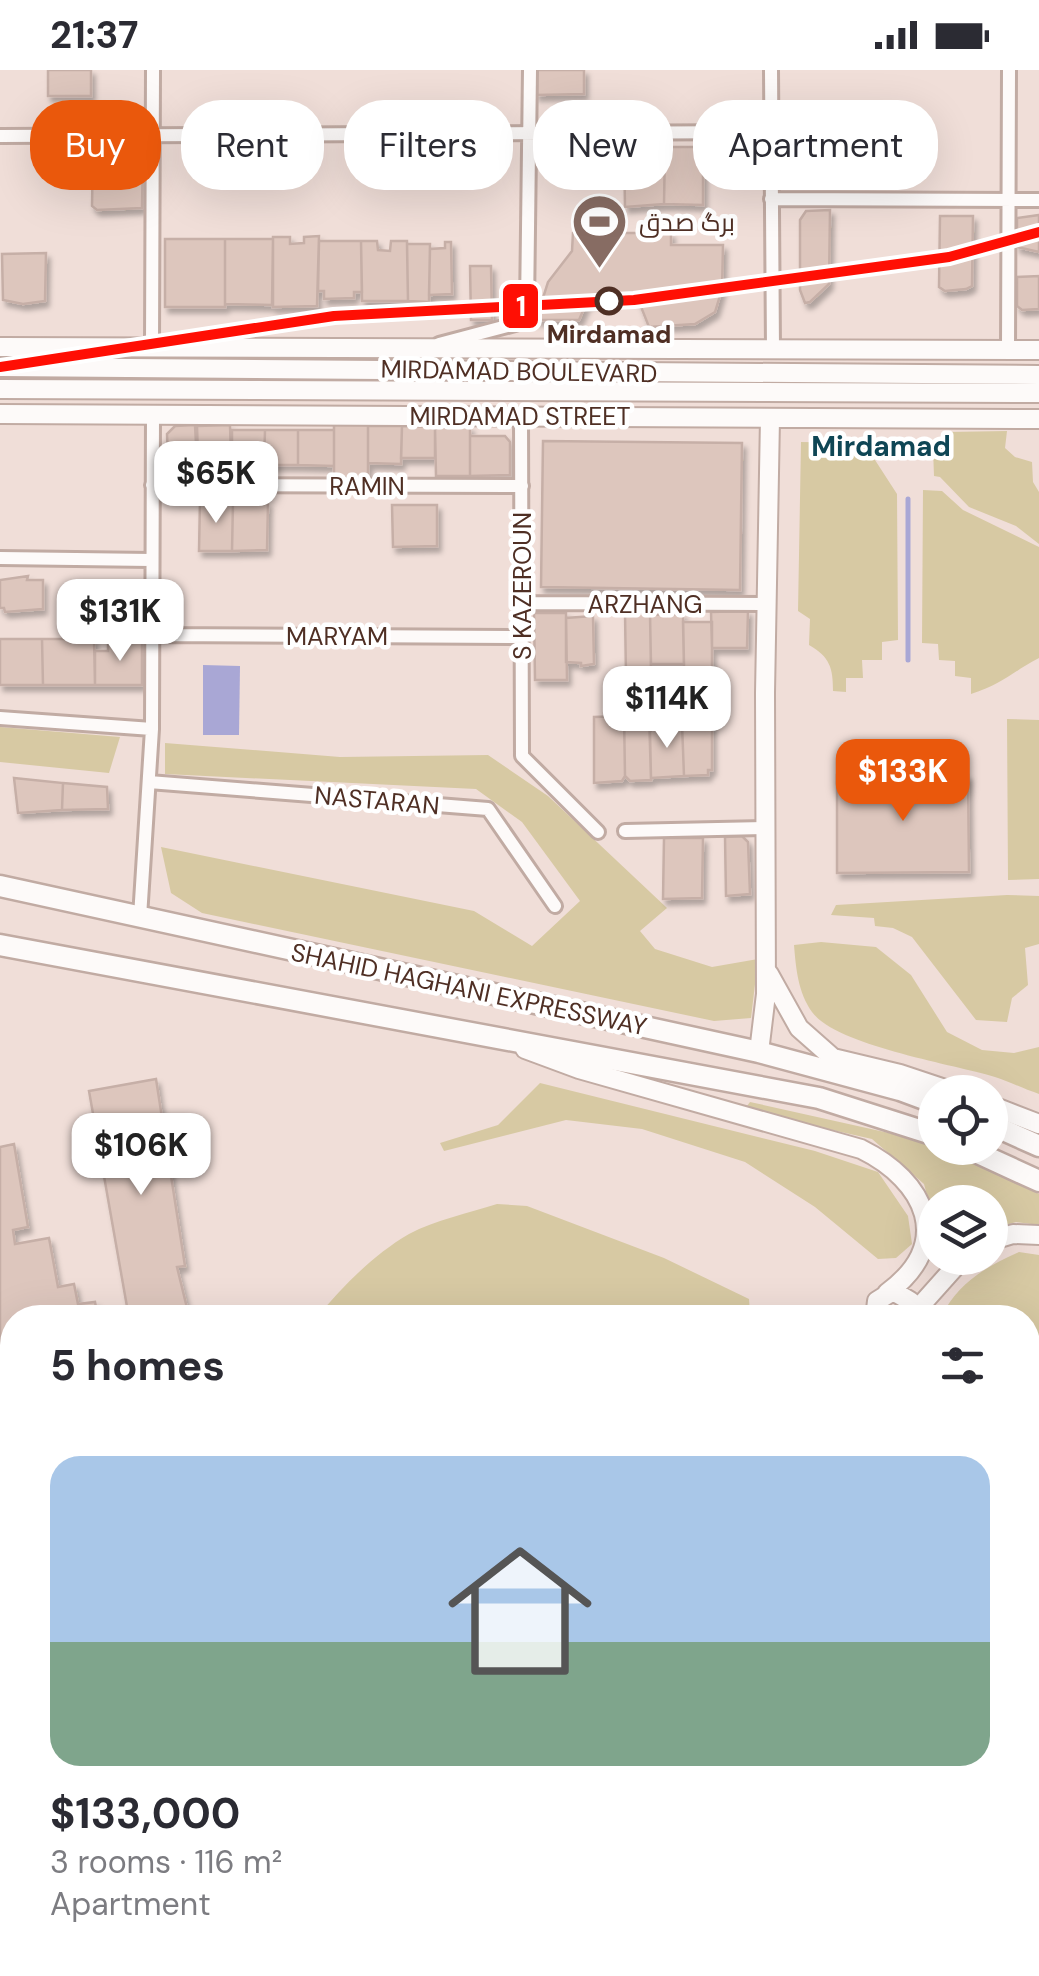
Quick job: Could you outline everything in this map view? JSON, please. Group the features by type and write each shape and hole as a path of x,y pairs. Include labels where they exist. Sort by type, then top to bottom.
{"highway":[{"name":"SHAHID HAGHANI EXPRESSWAY","path":"0,886 759,1052 918,1097"},
{"name":"SHAHID HAGHANI EXPRESSWAY","path":"0,945 819,1098 918,1130"},
{"path":"1008,1132 1039,1146"},
{"path":"1004,1165 1039,1181"}],"main road":[{"path":"0,347 1039,350"},
{"path":"210,367 278,348"},
{"name":"MIRDAMAD BOULEVARD","path":"0,367 1039,375"},
{"name":"MIRDAMAD BOULEVARD","path":"0,389 1039,393"},
{"name":"MIRDAMAD STREET","path":"0,414 1039,419"},
{"path":"759,1052 766,969 770,418"},
{"path":"766,969 800,1028 833,1058 918,1080"},
{"path":"483,1033 579,1069 878,1157 912,1187 924,1213 926,1240 916,1264 876,1305"},
{"path":"1008,1112 1039,1124"},
{"path":"1008,1236 1039,1235"},
{"path":"922,1305 948,1275"},
{"path":"886,1293 906,1296 909,1305"}],"street":[{"path":"154,70 154,100"},
{"path":"428,348 515,324 522,317 528,297 530,70"},
{"path":"771,70 771,100"},
{"path":"1008,350 1009,70"},
{"path":"161,136 693,132"},
{"path":"0,136 30,136"},
{"path":"152,348 153,190"},
{"path":"771,190 773,349"},
{"path":"771,199 1039,200"},
{"path":"140,918 152,729 154,415"},
{"name":"S KAZEROUN","path":"520,416 522,756 598,832"},
{"name":"RAMIN","path":"152,486 522,486"},
{"path":"0,558 151,560"},
{"name":"ARZHANG","path":"523,604 766,604"},
{"name":"MARYAM","path":"151,635 524,638"},
{"path":"0,718 152,729"},
{"name":"NASTARAN","path":"148,782 488,809 555,906"},
{"path":"625,831 766,828"}],"shaded area":[{"path":"1007,431 1005,448 1015,457 1032,462 1033,482 1039,492 1039,544 1016,526 969,507 940,477 934,476 933,449 948,432"},
{"path":"801,442 864,443 897,494 898,640 882,642 882,660 862,660 863,678 846,678 846,692 833,691 829,664 809,645 810,619 798,611"},
{"path":"923,490 942,491 963,510 1039,547 1039,658 971,694 971,678 955,676 955,661 939,660 938,644 922,643"},
{"path":"1007,719 1039,720 1039,879 1008,880"},
{"path":"0,727 120,737 109,773 0,762"},
{"path":"165,743 340,757 488,755 548,796 667,908 640,931 655,949 712,967 758,959 751,1018 714,1021 202,913 171,893 161,847 474,911 532,946 580,901 522,822 476,789 165,774"},
{"path":"1039,896 1039,944 1025,948 1028,985 1012,998 1007,1022 976,1020 912,937 893,928 875,926 874,918 831,915 836,905"},
{"path":"821,942 876,947 911,975 947,1032 982,1050 1014,1053 1039,1047 1039,1094 1008,1082 1008,1075 987,1075 897,1052 845,1035 825,1024 812,1012 804,996 794,945"},
{"path":"540,1083 815,1151 878,1172 908,1216 912,1244 896,1258 878,1259 815,1207 745,1162 642,1129 566,1120 444,1151 440,1143 498,1125"},
{"path":"750,1102 907,1137 918,1141 918,1165 983,1165 1039,1194 1039,1225 1008,1224 1008,1185 924,1185 872,1139 744,1110"},
{"path":"497,1204 527,1206 664,1258 749,1299 749,1305 327,1305 383,1251 409,1234"},
{"path":"1019,1252 1039,1255 1039,1305 948,1305 974,1277 1008,1275 1008,1258"}],"water":[{"path":"203,665 240,666 239,735 203,735"}],"building":[{"path":"48,70 91,70 91,96 48,96"},
{"path":"536,70 584,70 584,94 536,95"},
{"path":"673,147 693,147 693,190 703,190 703,205 664,204 664,190 673,190"},
{"path":"92,190 142,190 142,208 97,210 92,206"},
{"path":"625,190 664,190 664,204 625,207"},
{"path":"830,210 829,284 805,303 800,290 800,220 806,211"},
{"path":"1039,215 1039,252 1017,247 1017,218"},
{"path":"940,216 973,216 972,286 966,289 945,291 939,287"},
{"path":"573,233 671,233 671,245 723,245 722,289 715,312 695,324 649,327 638,299 608,293 586,304 579,320 536,320 548,282 572,251"},
{"path":"319,236 317,306 273,307 273,237 290,237 290,244 304,243 304,237"},
{"path":"165,239 225,239 225,307 165,307"},
{"path":"225,239 273,239 272,305 225,304"},
{"path":"319,241 361,241 362,292 354,292 354,298 324,299 324,291 318,291"},
{"path":"361,241 377,241 378,250 390,251 391,241 407,241 408,301 362,301"},
{"path":"445,242 451,242 452,294 429,295 430,249 445,248"},
{"path":"407,244 430,244 429,302 408,301"},
{"path":"46,253 45,301 23,304 3,300 2,254"},
{"path":"470,266 491,266 492,320 471,320"},
{"path":"1039,276 1039,309 1022,310 1017,306 1017,277"},
{"path":"334,420 368,421 368,481 334,480"},
{"path":"195,425 197,463 168,464 167,434 175,426"},
{"path":"230,425 231,456 198,457 197,426"},
{"path":"368,426 402,426 401,464 368,463"},
{"path":"402,426 435,427 435,458 401,458"},
{"path":"435,427 470,427 470,476 436,476"},
{"path":"232,430 265,430 264,465 232,465"},
{"path":"265,430 298,430 298,465 264,465"},
{"path":"298,430 334,430 334,466 298,465"},
{"path":"470,436 505,436 510,442 510,475 470,476"},
{"path":"543,441 742,443 740,590 541,587"},
{"path":"200,500 233,501 232,551 199,551"},
{"path":"233,503 268,503 267,550 232,551"},
{"path":"392,505 437,505 437,546 393,547"},
{"path":"28,576 27,580 43,580 43,609 5,612 0,608 0,580"},
{"path":"748,611 747,648 712,648 711,612"},
{"path":"650,612 651,673 648,677 626,677 625,613"},
{"path":"534,613 566,613 567,680 535,680"},
{"path":"683,614 684,664 651,664 650,615"},
{"path":"593,616 594,664 566,662 566,618"},
{"path":"683,622 712,622 712,669 684,669"},
{"path":"0,639 42,639 43,685 0,685"},
{"path":"42,639 94,639 95,685 43,685"},
{"path":"108,640 142,640 142,685 95,685 95,651 108,651"},
{"path":"624,713 649,713 651,780 630,781 625,776"},
{"path":"624,716 625,776 622,781 594,783 594,717"},
{"path":"712,722 712,770 708,770 708,775 684,776 682,723"},
{"path":"682,723 684,776 651,778 650,732 655,724"},
{"path":"837,775 968,775 969,872 837,873"},
{"path":"14,778 63,783 62,810 18,813"},
{"path":"63,783 107,787 108,809 62,810"},
{"path":"742,836 748,842 750,894 726,896 725,837"},
{"path":"664,838 703,838 702,898 663,899"},
{"path":"156,1079 185,1266 177,1267 186,1305 127,1305 89,1091"},
{"path":"14,1144 28,1227 13,1230 15,1244 49,1238 58,1287 74,1284 78,1304 96,1305 0,1305 0,1147"}],"waterway":[{"path":"908,499 908,660"}],"transit line":[{"name":"1","path":"0,367 334,316 634,300 949,257 1039,232"}],"place":[{"name":"برگ صدق","path":"600,271"},
{"name":"Mirdamad","path":"609,301"}],"district":[{"name":"Mirdamad","path":"881,446"}]}
